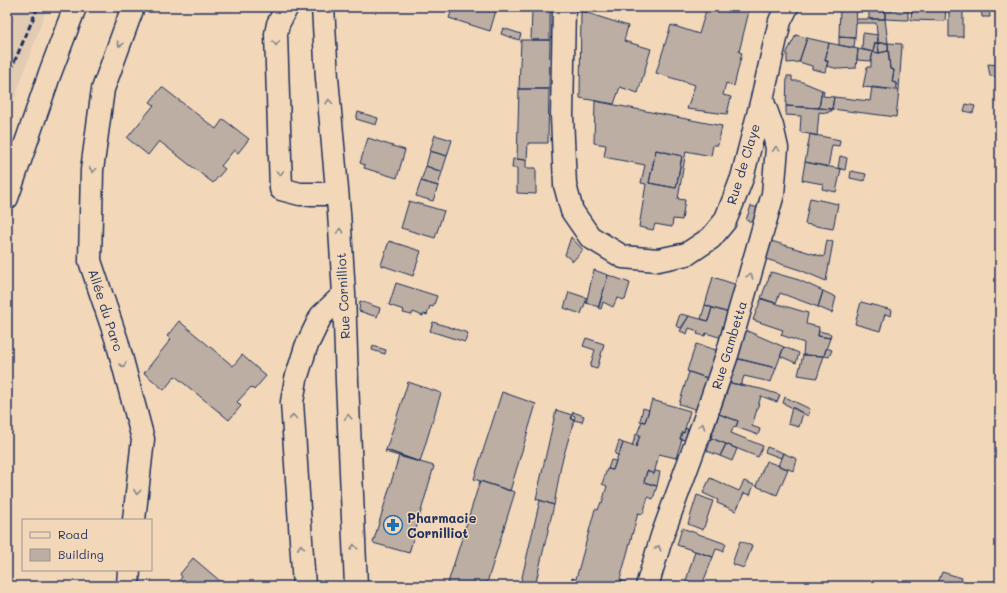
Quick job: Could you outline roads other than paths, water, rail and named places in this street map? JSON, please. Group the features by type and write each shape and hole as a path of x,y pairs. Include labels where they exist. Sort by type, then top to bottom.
{"street":[{"path":"7,198 50,73 76,7"},
{"name":"Allée du Parc","path":"133,7 103,89 92,170 90,261 116,341 142,439 134,519"},
{"path":"287,7 278,24 276,34 281,189 300,194 337,194"},
{"name":"Rue Cornilliot","path":"323,7 326,78 337,194 344,294 356,586"},
{"name":"Rue de Claye","path":"564,7 562,116 564,185 572,211 590,237 624,257 658,260 687,254 711,238 725,220 742,178 780,21 787,7"},
{"name":"Rue Gambetta","path":"648,586 662,536 727,355 773,194 778,148 762,99"},
{"path":"304,586 292,402 296,380 306,347 321,316 344,294"},
{"path":"128,586 129,571"}],"railway":[{"path":"7,17 11,7"},
{"path":"7,79 38,7"}],"place":[{"name":"Pharmacie Cornilliot","path":"393,525"}]}
